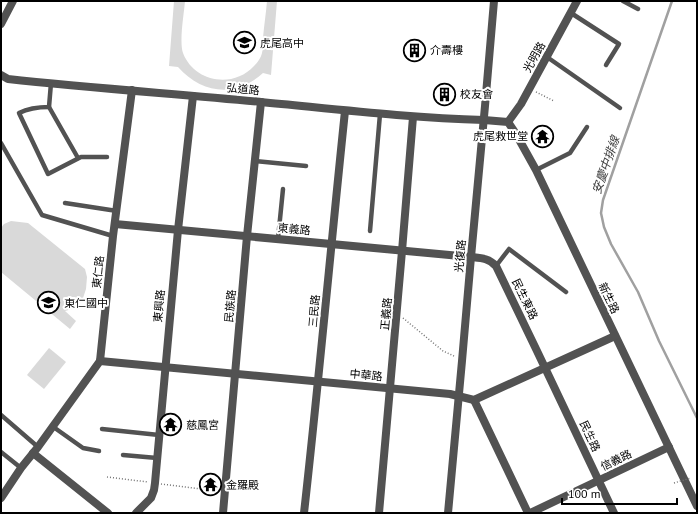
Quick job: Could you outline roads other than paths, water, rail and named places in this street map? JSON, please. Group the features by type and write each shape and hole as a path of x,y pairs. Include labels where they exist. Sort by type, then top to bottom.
{"street":[{"path":"1,24 13,1"},
{"name":"光復路","path":"448,513 494,1"},
{"name":"光明路","path":"508,122 521,104 577,1"},
{"name":"弘道路","path":"1,75 8,79 345,111 413,117 484,120"},
{"name":"東仁路","path":"100,361 113,236 132,90"},
{"name":"東興路","path":"136,513 151,498 155,483 178,230 193,96"},
{"name":"民族路","path":"223,513 247,236 261,102"},
{"name":"三民路","path":"304,513 345,111"},
{"name":"正義路","path":"379,513 413,117"},
{"path":"484,120 508,122"},
{"name":"新生路","path":"508,122 536,170 697,506"},
{"name":"東義路","path":"115,224 471,257"},
{"path":"471,257 489,259 496,266"},
{"name":"民生東路","path":"496,266 546,368"},
{"path":"529,513 474,400 615,336"},
{"path":"1,498 100,361"},
{"name":"中華路","path":"100,361 450,394 474,400"},
{"name":"民生路","path":"546,368 614,513"},
{"name":"信義路","path":"529,513 669,447"},
{"path":"36,450 108,513"}],"lane":[{"path":"623,1 638,9"},
{"path":"571,13 619,44 606,65"},
{"path":"547,57 620,108"},
{"path":"51,83 49,107 78,158"},
{"path":"49,107 36,107 19,113 48,174 81,157 106,157"},
{"path":"370,231 380,114"},
{"path":"536,170 570,153 587,127"},
{"path":"1,143 42,215 113,236"},
{"path":"255,161 306,166"},
{"path":"278,239 283,189"},
{"path":"66,204 117,211"},
{"path":"496,266 509,249 566,292"},
{"path":"1,416 36,450"},
{"path":"52,426 83,448 99,451"},
{"path":"102,429 159,435"},
{"path":"1,452 22,468"},
{"path":"122,455 157,458"}],"waterway":[{"name":"安慶中排線","path":"672,1 603,200 601,213 604,227 611,244 638,292 659,341 697,418"}],"place":[{"name":"虎尾高中","path":"244,43"},
{"name":"介壽樓","path":"414,50"},
{"name":"校友會","path":"444,94"},
{"name":"虎尾救世堂","path":"543,136"},
{"name":"東仁國中","path":"48,303"},
{"name":"慈鳳宮","path":"171,425"},
{"name":"金羅殿","path":"210,485"}]}
